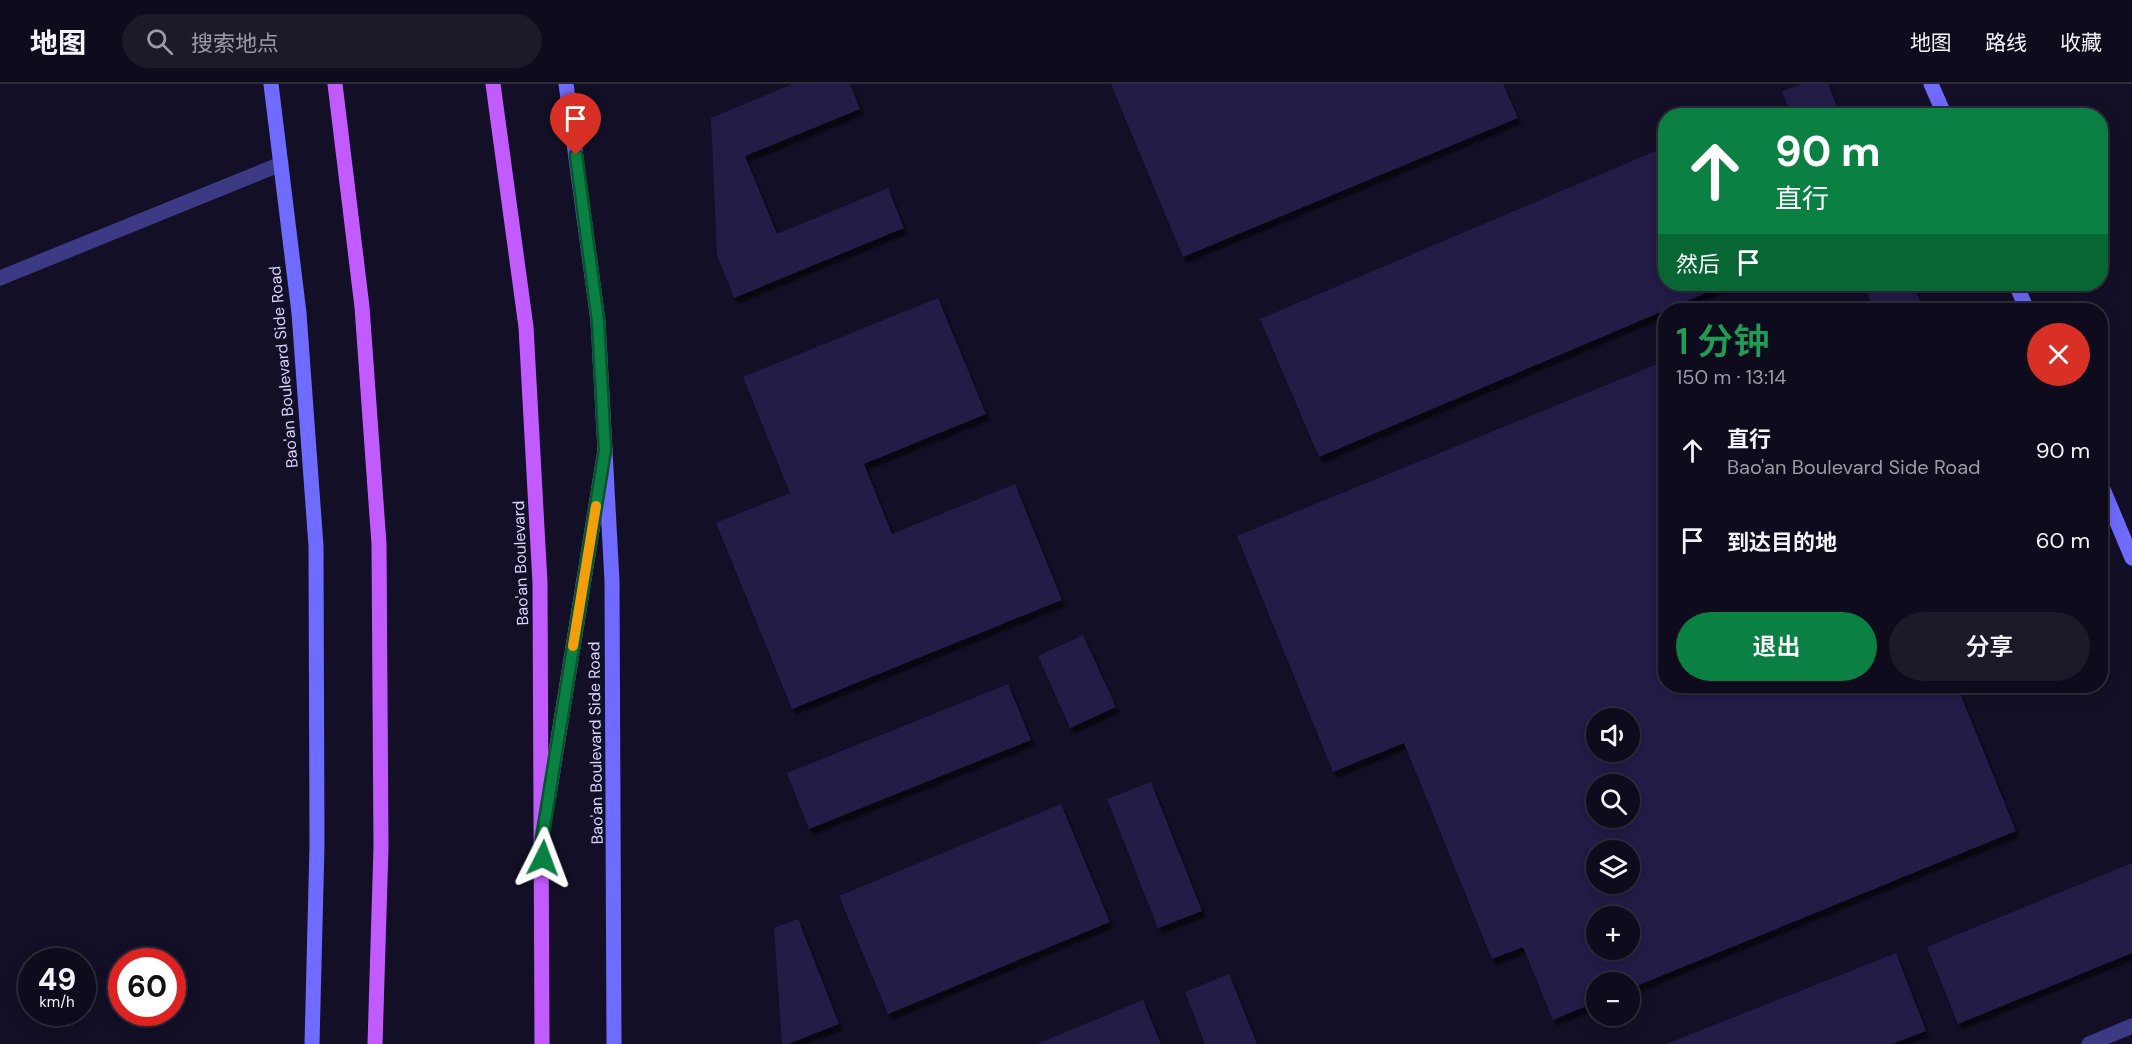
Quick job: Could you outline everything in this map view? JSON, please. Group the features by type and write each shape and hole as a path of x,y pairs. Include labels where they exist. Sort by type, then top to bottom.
{"main road":[{"name":"Bao'an Boulevard Side Road","path":"271,84 299,313 316,546 317,845 312,1044"},
{"path":"335,84 362,307 379,544 381,847 375,1044"},
{"name":"Bao'an Boulevard","path":"493,84 526,327 540,583 542,1044"},
{"name":"Bao'an Boulevard Side Road","path":"566,84 598,321 612,581 614,1044"},
{"path":"1931,84 1941,108"},
{"path":"542,839 605,450"},
{"path":"2108,502 2132,558"}],"street":[{"path":"0,278 281,164"},
{"path":"2089,1044 2132,1026"}],"building":[{"path":"793,84 850,84 860,109 745,156 777,234 888,188 904,228 734,298 717,255 711,118"},
{"path":"1111,84 1503,84 1518,118 1183,257"},
{"path":"1801,84 1828,84 1838,108 1789,108 1782,92"},
{"path":"1658,150 1658,291 1710,291 1682,303 1658,303 1658,313 1319,457 1260,319"},
{"path":"1866,291 1916,291 1921,303 1871,303"},
{"path":"938,298 986,414 864,464 892,534 1015,484 1062,600 792,709 716,523 790,493 743,377"},
{"path":"1658,364 1658,693 1960,693 2016,831 1640,985 1640,972 1586,972 1586,1006 1553,1020 1523,947 1492,959 1404,743 1333,772 1237,536"},
{"path":"1083,635 1116,707 1070,728 1038,656"},
{"path":"1008,684 1031,740 809,829 787,773"},
{"path":"1151,782 1202,911 1158,928 1107,799"},
{"path":"1061,804 1110,922 888,1014 839,896"},
{"path":"2132,863 2132,953 1958,1024 1927,947"},
{"path":"798,919 839,1024 788,1044 782,1044 774,928"},
{"path":"1896,953 1926,1031 1892,1044 1666,1044"},
{"path":"1229,974 1257,1044 1205,1044 1185,992"},
{"path":"1143,1000 1161,1044 1037,1044"}],"slow traffic":[{"path":"573,646 596,506"}],"route":[{"path":"543,858 542,839 605,450 598,321 576,155"}]}
